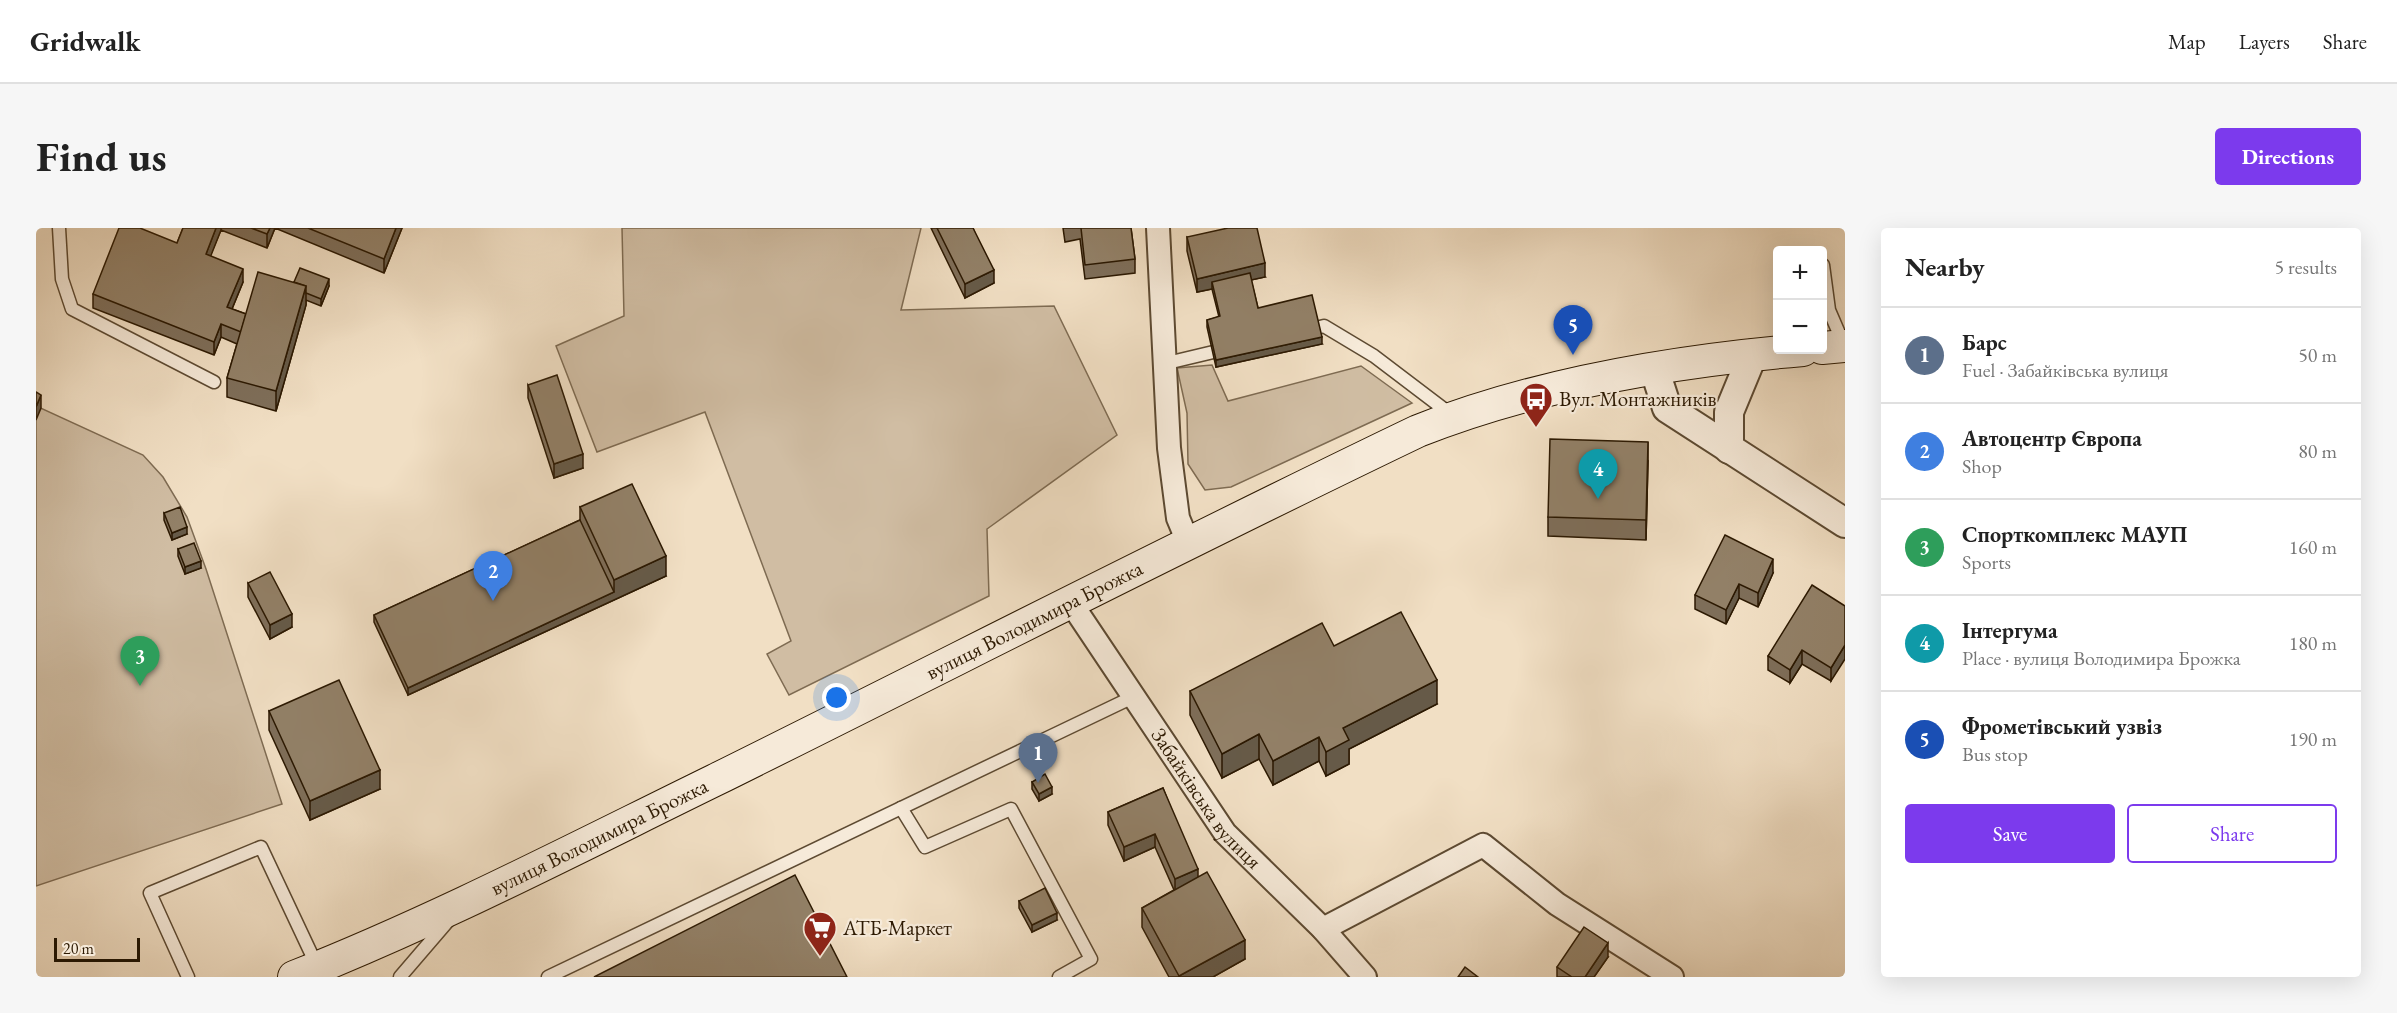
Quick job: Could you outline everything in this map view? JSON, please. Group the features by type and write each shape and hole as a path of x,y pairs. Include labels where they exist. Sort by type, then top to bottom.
{"main road":[{"path":"1827,348 1845,346"},
{"name":"вулиця Володимира Брожка","path":"306,972 462,905 1071,603 1188,542 1418,431 1454,417 1577,384 1654,369 1773,352"}],"street":[{"path":"1158,228 1163,364 1174,497 1178,518 1188,542"},
{"path":"1729,449 1729,412 1753,354"},
{"path":"1654,369 1667,408 1845,523"},
{"name":"Забайківська вулиця","path":"1071,603 1225,833 1323,928 1365,977"},
{"path":"1323,928 1483,845 1557,904 1672,977"}],"lane":[{"path":"59,228 62,279 72,309 214,382"},
{"path":"1827,295 1829,310 1845,346"},
{"path":"1289,334 1324,326 1374,356 1454,417"},
{"path":"1163,364 1244,345"},
{"path":"548,977 1133,697"},
{"path":"901,808 925,847 1011,809 1091,959 1059,977"},
{"path":"188,977 150,893 261,847 306,972"},
{"path":"400,977 462,905"}],"shaded area":[{"path":"622,228 921,228 901,310 1054,306 1117,435 987,529 989,596 789,695 767,654 791,641 705,412 597,452 556,346 624,316"},
{"path":"1212,365 1228,401 1361,366 1412,403 1231,487 1205,490 1188,464 1187,413 1177,368"},
{"path":"36,406 143,455 163,477 187,517 206,569 282,804 36,886"}],"building":[{"path":"119,228 140,228 177,243 183,228 216,228 206,254 243,269 227,307 246,314 241,332 221,324 214,342 93,294"},
{"path":"251,228 270,228 267,234"},
{"path":"308,228 396,228 384,259"},
{"path":"937,228 973,228 994,270 965,284"},
{"path":"1081,228 1131,228 1135,259 1085,265"},
{"path":"1228,228 1257,228 1265,263 1197,279 1187,237"},
{"path":"300,268 329,279 321,299 306,293 306,286 294,282"},
{"path":"258,272 306,286 276,391 227,378"},
{"path":"1250,273 1258,308 1312,295 1322,337 1216,360 1207,320 1220,316 1212,282"},
{"path":"557,375 583,454 554,464 528,385"},
{"path":"36,392 41,395 36,407"},
{"path":"1550,439 1648,442 1646,520 1548,517"},
{"path":"632,484 666,556 614,580 580,507"},
{"path":"180,507 187,527 172,533 164,513"},
{"path":"580,520 614,592 408,688 374,615"},
{"path":"1725,535 1773,559 1758,593 1739,584 1726,610 1695,595"},
{"path":"194,543 201,561 185,567 178,549"},
{"path":"270,572 292,614 270,625 248,583"},
{"path":"1812,585 1845,606 1845,645 1831,668 1802,650 1790,670 1768,656"},
{"path":"1401,612 1437,680 1343,728 1349,740 1326,752 1319,737 1273,761 1259,734 1222,754 1190,691 1322,623 1334,646"},
{"path":"339,680 380,770 310,801 269,711"},
{"path":"1045,774 1052,787 1039,794 1032,782"},
{"path":"1163,788 1198,869 1175,879 1155,834 1124,847 1108,812"},
{"path":"1207,872 1245,940 1179,976 1142,908"},
{"path":"795,875 847,977 594,977"},
{"path":"1045,888 1057,913 1032,925 1019,901"},
{"path":"1584,927 1608,943 1585,977 1572,977 1557,967"},
{"path":"1465,967 1478,977 1458,977"}],"place":[{"name":"Фрометівський узвіз","path":"1573,355"},
{"name":"Вул. Монтажників","path":"1536,428"},
{"name":"Інтергума","path":"1598,499"},
{"name":"Автоцентр Європа","path":"493,601"},
{"name":"Спорткомплекс МАУП","path":"140,686"},
{"name":"Барс","path":"1038,783"},
{"name":"АТБ-Маркет","path":"820,957"}]}
